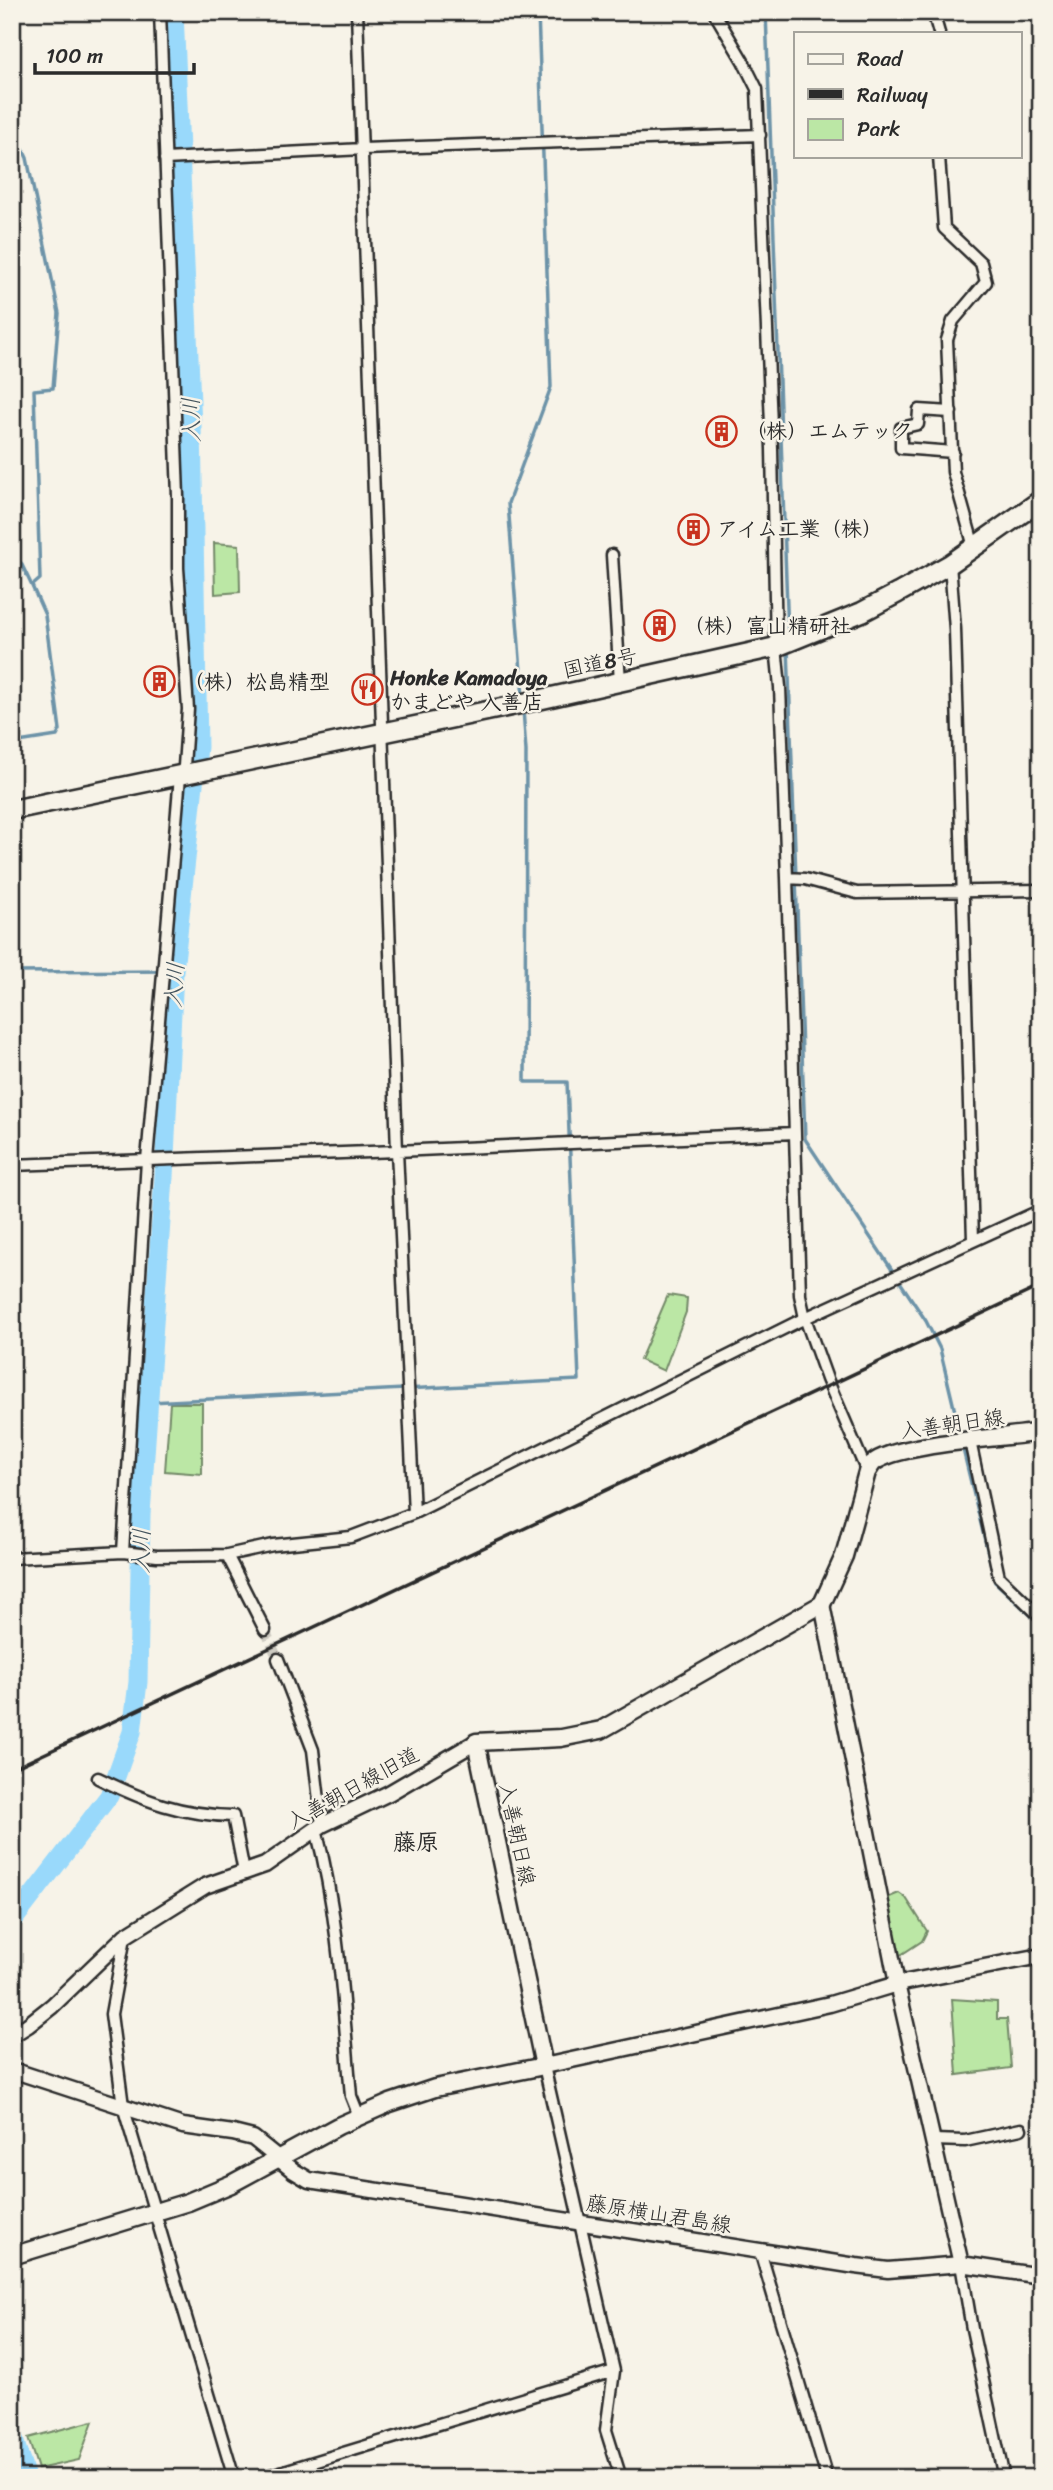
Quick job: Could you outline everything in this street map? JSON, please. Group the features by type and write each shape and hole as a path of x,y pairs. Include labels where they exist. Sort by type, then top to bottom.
{"highway":[{"name":"国道8号","path":"12,810 384,733 776,647 862,612 950,564 1041,500"}],"main road":[{"name":"入善朝日線","path":"867,1472 874,1463 898,1452 1041,1433"},
{"path":"475,1742 561,1738 601,1730 822,1604 844,1556 867,1472"},
{"name":"入善朝日線","path":"475,1742 544,2066"},
{"path":"12,2256 155,2214 231,2185 359,2116 435,2088 544,2066"}],"street":[{"path":"122,1552 147,1160 188,709 178,568 168,159 160,12"},
{"path":"357,12 397,1152 414,1513"},
{"path":"714,12 757,89 772,449 776,647 780,687 800,1296 827,1379 867,1472"},
{"path":"933,12 939,32"},
{"path":"168,159 760,135"},
{"path":"939,158 944,228 981,263 986,282 953,321 947,340 953,471 974,547"},
{"path":"951,412 919,410 918,424 901,428 901,449 953,452"},
{"path":"612,555 620,682"},
{"path":"950,564 955,629 973,1240"},
{"path":"787,878 806,878 857,893 1041,890"},
{"path":"12,1165 397,1152 795,1133"},
{"path":"12,1558 122,1552 157,1556 228,1555 273,1545 351,1537 414,1513 805,1318 1041,1210"},
{"path":"970,1441 999,1577 1041,1616"},
{"path":"228,1555 265,1630"},
{"path":"822,1604 897,1984 961,2264 1004,2478"},
{"path":"278,1659 313,1751 319,1827 339,1955 351,2096 359,2116"},
{"name":"入善朝日線旧道","path":"12,2035 52,2006 125,1936 205,1885 265,1865 319,1827 389,1793 475,1742"},
{"path":"98,1778 150,1803 203,1816 233,1816 244,1872"},
{"path":"125,1936 111,2014 123,2106 234,2478"},
{"path":"621,2478 606,2430 614,2371 582,2222 563,2154 544,2066 830,2004 897,1984 1041,1956"},
{"name":"藤原横山君島線","path":"12,2070 183,2126 253,2138 309,2180 888,2270 961,2264 1041,2276"},
{"path":"933,2140 965,2141 1021,2129"},
{"path":"760,2251 827,2478"},
{"path":"261,2478 614,2371"}],"green space":[{"path":"214,543 239,545 240,592 215,594"},
{"path":"668,1295 687,1298 686,1312 664,1371 640,1360"},
{"path":"170,1403 202,1403 202,1474 165,1471"},
{"path":"899,1893 906,1898 927,1931 922,1941 896,1958 887,1898"},
{"path":"952,1999 997,2002 997,2019 1007,2019 1011,2068 957,2075"},
{"path":"93,2421 79,2460 38,2469 28,2438"}],"waterway":[{"path":"12,27 18,12"},
{"name":"入川","path":"12,1922 109,1796 132,1732 138,1682 141,1514 164,1177 174,971 198,747 192,426 174,12"},
{"path":"523,698 508,503 551,387 538,12"},
{"path":"766,12 788,636"},
{"path":"12,127 27,158 59,313 53,388 34,390 40,579 32,586 45,615 60,730 57,736 12,743"},
{"path":"12,565 21,563 32,586"},
{"path":"788,647 805,1139 926,1321 940,1349 961,1437"},
{"path":"150,1402 579,1380 567,1082 525,1082 526,751 523,709"},
{"path":"12,972 174,971"},
{"path":"962,1445 995,1582 1041,1625"},
{"name":"入川","path":"12,2433 26,2478"}],"tunnel":[{"path":"265,1630 278,1659"}],"railway":[{"path":"12,1769 1041,1286"}],"place":[{"name":"（株）エムテック","path":"722,431"},
{"name":"アイム工業（株）","path":"694,529"},
{"name":"（株）富山精研社","path":"660,626"},
{"name":"（株）松島精型","path":"160,682"},
{"name":"Honke Kamadoya かまどや 入善店","path":"367,690"}],"district":[{"name":"藤原","path":"416,1842"}]}
